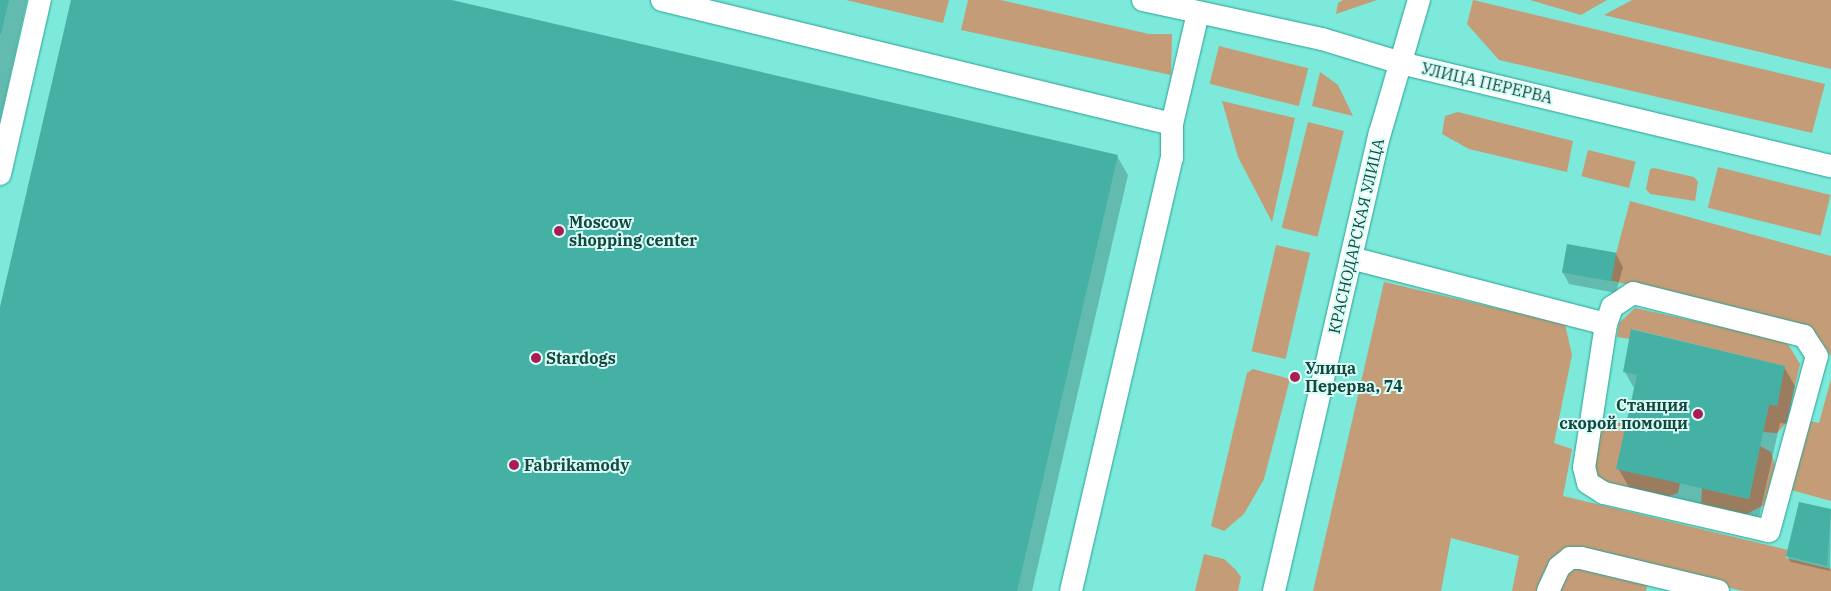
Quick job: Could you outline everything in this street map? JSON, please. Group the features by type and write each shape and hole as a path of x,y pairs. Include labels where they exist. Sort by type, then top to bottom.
{"street":[{"path":"0,174 40,0"},
{"path":"662,0 1172,124"},
{"name":"УЛИЦА ПЕРЕРВА","path":"1143,0 1198,14 1322,39 1401,64 1831,166"},
{"name":"КРАСНОДАРСКАЯ УЛИЦА","path":"1274,591 1351,258 1419,0"},
{"path":"1071,591 1172,158 1172,124 1198,14"},
{"path":"1351,258 1606,324"},
{"path":"1633,294 1804,336 1817,356 1769,531 1604,493 1588,483 1584,467 1606,324 1612,307 1633,294"},
{"path":"1548,591 1559,567 1570,558 1581,558 1718,591"}],"shaded area":[{"path":"846,0 949,0 943,23"},
{"path":"968,0 1001,0 1149,34 1172,34 1171,75 961,30"},
{"path":"1343,0 1377,0 1336,14 1338,3"},
{"path":"1473,0 1825,84 1812,133 1499,60 1467,24"},
{"path":"1530,0 1607,0 1581,15"},
{"path":"1632,0 1831,0 1831,69 1604,15"},
{"path":"1219,46 1308,68 1299,106 1210,84"},
{"path":"1320,72 1338,85 1353,116 1312,106"},
{"path":"1222,101 1295,118 1272,222 1238,157"},
{"path":"1458,112 1573,141 1567,172 1469,149 1442,134 1445,116"},
{"path":"1308,122 1344,131 1318,237 1282,228"},
{"path":"1588,150 1636,162 1629,188 1581,176"},
{"path":"1718,167 1831,195 1820,236 1708,208"},
{"path":"1654,168 1694,177 1698,182 1695,201 1650,194 1646,189 1650,169"},
{"path":"1630,201 1831,256 1831,356 1811,329 1609,280"},
{"path":"1276,245 1310,253 1286,359 1251,351"},
{"path":"1384,282 1565,324 1572,355 1554,443 1572,449 1563,496 1788,550 1786,558 1831,569 1831,591 1743,591 1566,549 1543,574 1540,591 1512,591 1519,556 1451,538 1441,591 1313,591"},
{"path":"1635,308 1786,341 1800,364 1786,423 1777,433 1763,432 1769,404 1777,405 1784,366 1632,329 1630,339 1617,337 1619,323"},
{"path":"1253,369 1290,379 1264,479 1244,514 1224,531 1211,526 1247,373"},
{"path":"1831,379 1831,501 1791,490 1806,420 1819,423"},
{"path":"1613,419 1626,423 1680,483 1678,493 1664,498 1600,480 1594,467 1598,431 1605,420"},
{"path":"1760,446 1771,452 1775,465 1764,505 1741,517 1701,506 1702,488 1749,499"},
{"path":"1204,554 1224,559 1235,569 1241,577 1238,591 1195,591"},
{"path":"1573,565 1648,581 1646,591 1557,591"}],"building":[{"path":"0,0 9,0 1,34 0,34"},
{"name":"Moscow shopping center","path":"71,0 452,0 1118,155 1017,591 0,591 0,307"},
{"path":"1567,244 1616,253 1611,281 1562,273"},
{"name":"Станция скорой помощи","path":"1631,329 1785,366 1777,406 1769,404 1749,499 1616,469 1637,375 1623,372"},
{"path":"1799,502 1831,509 1827,566 1786,556"}],"place":[{"name":"Moscow shopping center","path":"559,231"},
{"name":"Stardogs","path":"536,358"},
{"name":"Улица Перерва, 74","path":"1295,377"},
{"name":"Станция скорой помощи","path":"1698,414"},
{"name":"Fabrikamody","path":"514,465"}]}
